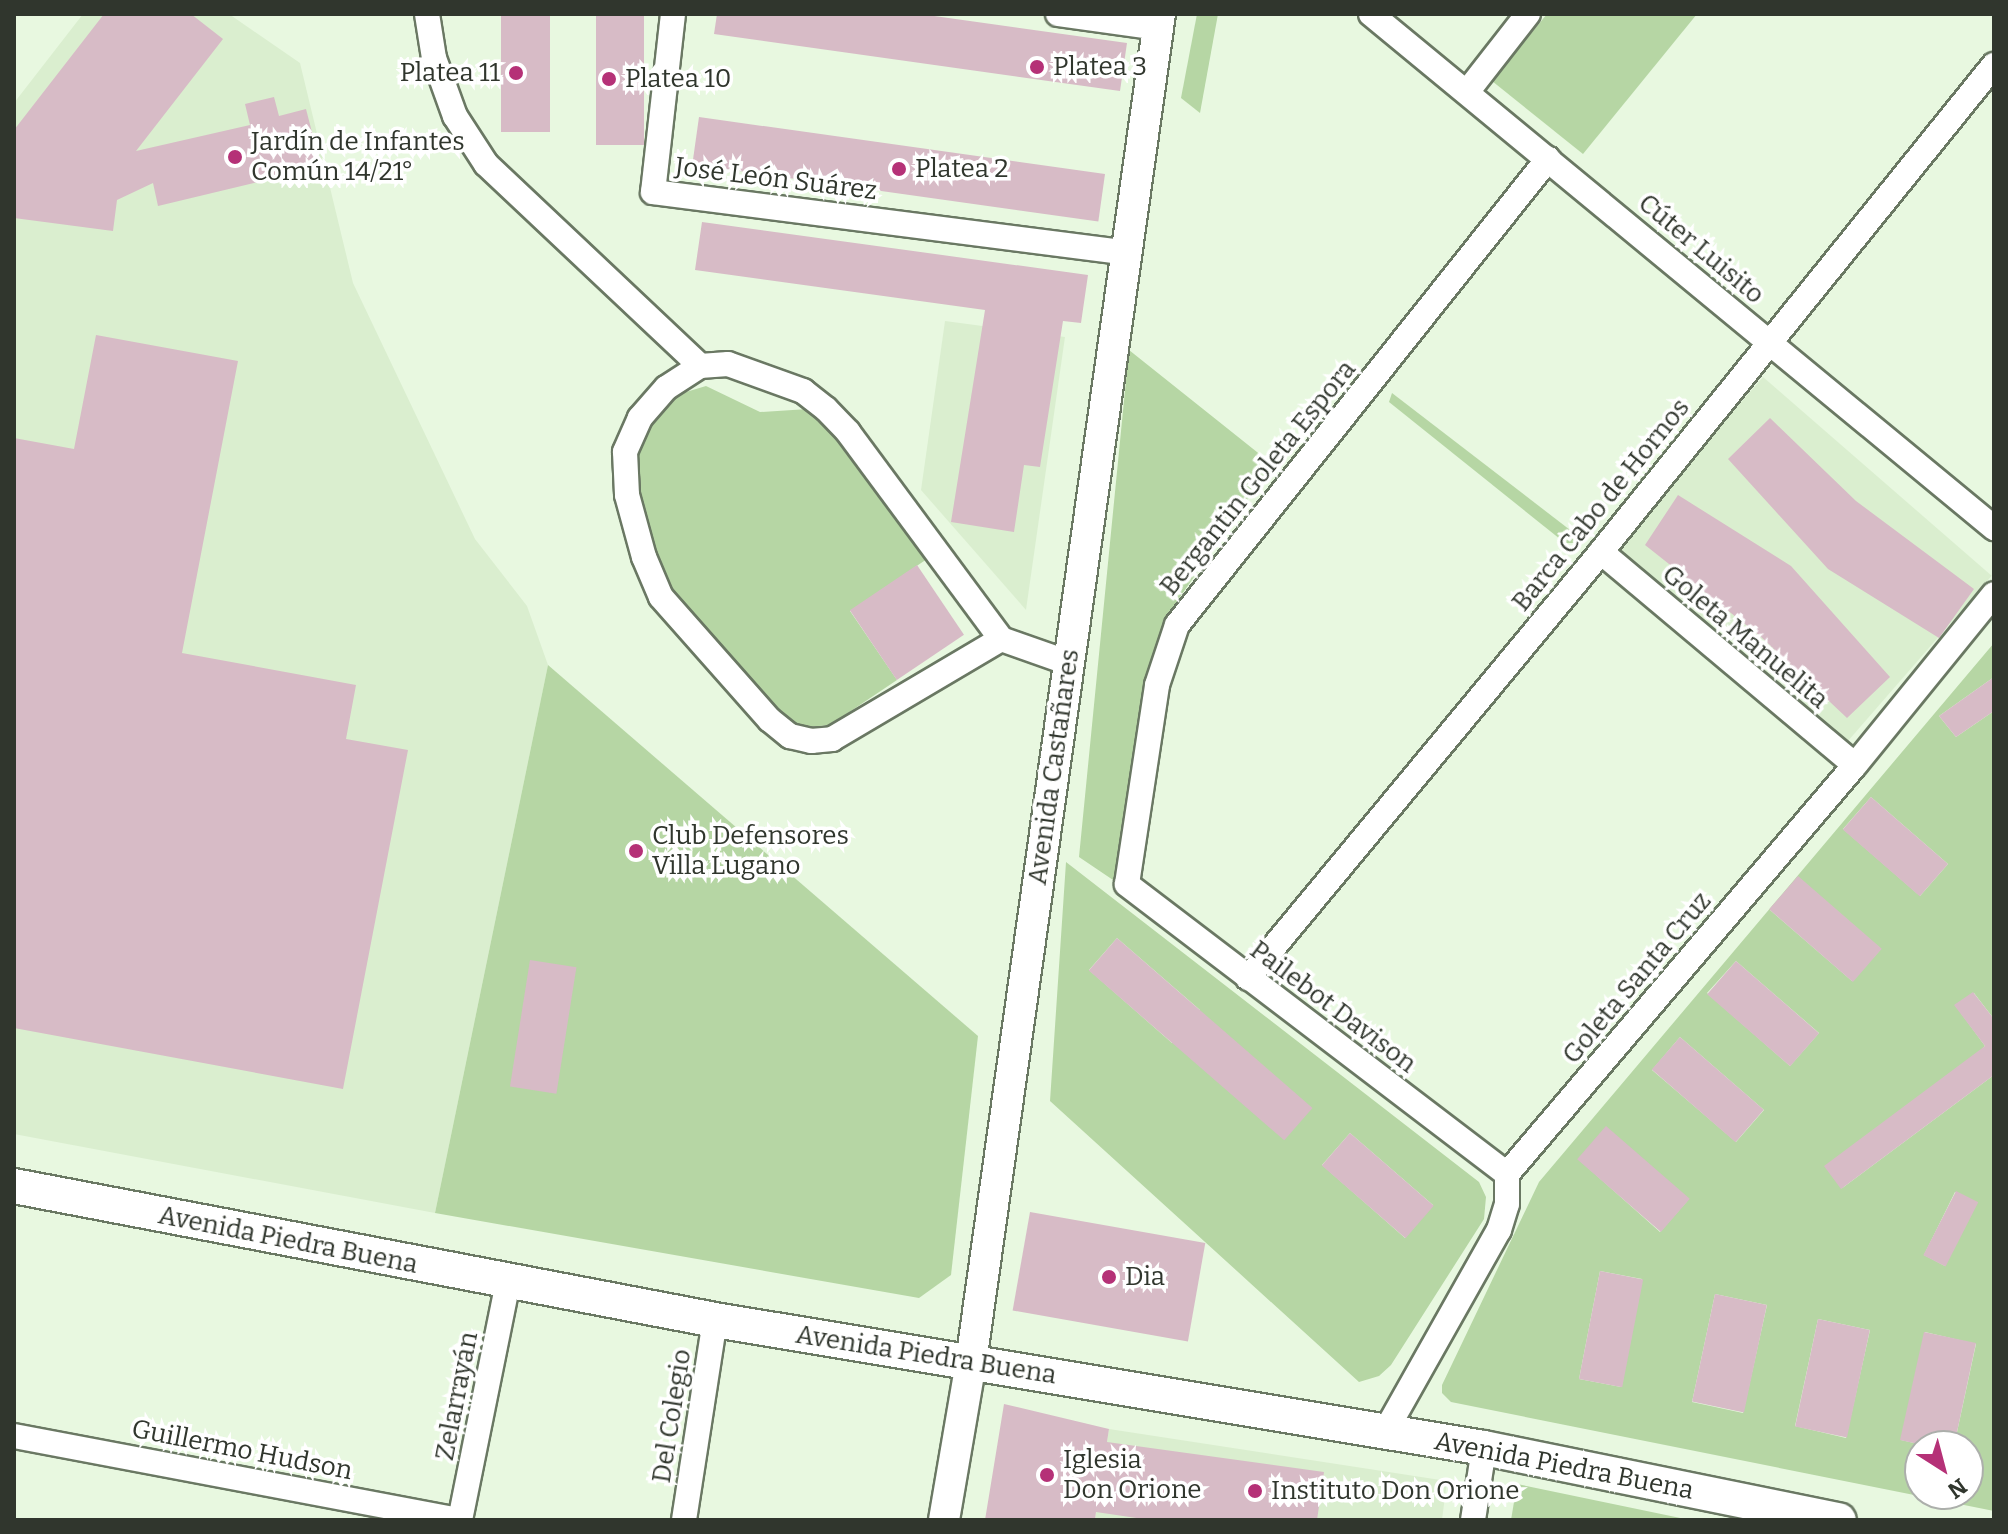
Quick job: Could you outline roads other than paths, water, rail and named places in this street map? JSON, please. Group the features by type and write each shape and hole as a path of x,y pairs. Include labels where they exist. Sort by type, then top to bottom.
{"main road":[{"name":"Avenida Piedra Buena","path":"14,1186 715,1320 1484,1448 1839,1520"}],"street":[{"path":"427,14 434,58 455,116 486,164 700,366"},
{"name":"José León Suárez","path":"673,14 653,192 1129,253"},
{"path":"1058,14 1159,21"},
{"name":"Cúter Luisito","path":"1371,14 1994,528"},
{"path":"1467,92 1528,14"},
{"name":"Avenida Castañares","path":"944,1520 971,1362 1129,253 1159,21"},
{"name":"Barca Cabo de Hornos","path":"1248,978 1601,552 1994,65"},
{"name":"Bergantin Goleta Espora","path":"1127,884 1157,685 1177,625 1548,159"},
{"path":"1001,639 832,739 811,741 790,736 770,720 661,597 644,557 627,495 625,452 640,418 666,388 700,366 728,364 803,391 848,432 1001,639 1069,663"},
{"name":"Goleta Manuelita","path":"1601,552 1855,765"},
{"name":"Goleta Santa Cruz","path":"1507,1174 1855,765 1994,594"},
{"name":"Pailebot Davison","path":"1127,884 1507,1174"},
{"path":"1385,1432 1499,1230 1507,1204 1507,1174"},
{"name":"Zelarrayán","path":"460,1520 508,1282"},
{"name":"Del Colegio","path":"684,1520 715,1320"},
{"name":"Guillermo Hudson","path":"14,1436 460,1520"},
{"path":"1473,1520 1484,1448"}],"place":[{"name":"Platea 3","path":"1037,67"},
{"name":"Platea 11","path":"516,73"},
{"name":"Platea 10","path":"609,79"},
{"name":"Jardín de Infantes Común 14/21°","path":"235,157"},
{"name":"Platea 2","path":"899,169"},
{"name":"Club Defensores Villa Lugano","path":"636,851"},
{"name":"Dia","path":"1109,1277"},
{"name":"Iglesia Don Orione","path":"1047,1475"},
{"name":"Instituto Don Orione","path":"1255,1491"}]}
